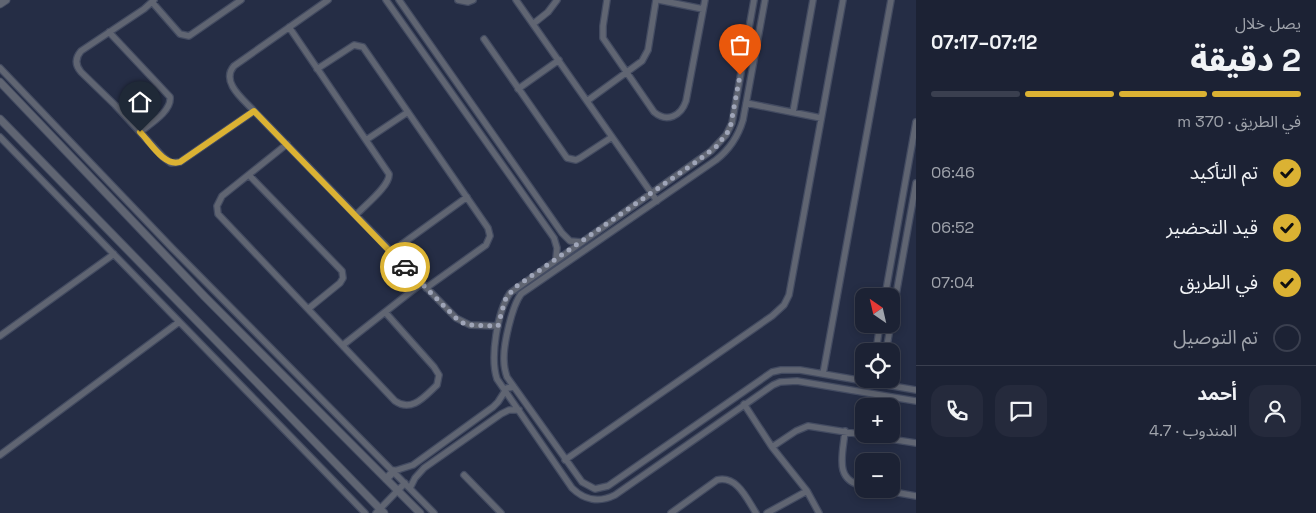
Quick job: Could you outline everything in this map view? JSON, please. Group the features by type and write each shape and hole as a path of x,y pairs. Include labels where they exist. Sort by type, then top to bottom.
{"street":[{"path":"0,4 6,0"},
{"path":"241,0 189,36 180,34 153,1 81,51 77,56 76,62 77,67 167,161 176,164 254,111"},
{"path":"327,0 231,68 229,78 233,87 254,111 460,322 470,325 498,326"},
{"path":"386,0 554,238 557,248 555,260"},
{"path":"399,0 562,233 570,241 581,242"},
{"path":"458,0 468,2 473,0"},
{"path":"516,0 657,201"},
{"path":"533,24 548,12 556,0"},
{"path":"608,0 603,26 603,38 657,115 670,117 682,111 686,101 705,0"},
{"path":"587,101 642,61 648,50 658,0 703,9"},
{"path":"754,0 732,124 726,136 711,151 510,293 504,305 498,326 493,356 497,379 572,488 586,498 594,500 609,498 773,385 789,381 916,401"},
{"path":"765,0 740,131 731,147 716,160 521,294 514,306 503,359 507,377 582,482 588,487 602,488 608,486 772,372 791,370 855,379"},
{"path":"793,112 813,0"},
{"path":"565,460 772,316 784,305 789,295 843,0"},
{"path":"823,374 891,0"},
{"path":"289,27 387,170 389,178 386,185 356,215"},
{"path":"109,32 170,97 171,102 167,109 140,132"},
{"path":"484,39 567,158 572,160 580,158 612,137"},
{"path":"746,43 757,44"},
{"path":"318,69 350,46 360,45 467,197 488,228 490,236 482,248 385,312 342,345"},
{"path":"518,89 559,60"},
{"path":"0,68 166,242 434,513"},
{"path":"0,82 206,297 420,513"},
{"path":"746,103 821,118"},
{"path":"366,140 408,112"},
{"path":"0,119 380,512 405,483"},
{"path":"887,288 913,158 916,122"},
{"path":"0,137 365,513"},
{"path":"287,144 219,199 217,206 218,214 395,401 404,406 414,405 437,385 438,375 434,367 385,312"},
{"path":"249,175 343,274 342,281 308,309"},
{"path":"887,343 916,183"},
{"path":"392,252 467,197"},
{"path":"0,336 114,254"},
{"path":"0,455 179,322"},
{"path":"386,479 394,471 413,465 493,407 509,387 514,388"},
{"path":"900,388 916,390"},
{"path":"410,488 414,478 424,468 501,414 509,410 522,409 525,404"},
{"path":"744,404 772,447 807,491 819,513"},
{"path":"772,447 808,426 916,443"},
{"path":"845,431 843,473 846,479 855,484"},
{"path":"661,448 668,458"},
{"path":"464,475 501,513"},
{"path":"672,513 717,480 722,479 736,484 756,513"},
{"path":"767,513 807,491"},
{"path":"900,493 916,496"}],"way so far":[{"path":"405,267 460,322 470,325 498,326 505,300 514,288 696,162 722,141 732,124 740,75"}],"route":[{"path":"140,132 167,161 176,164 254,111 405,267"}]}
